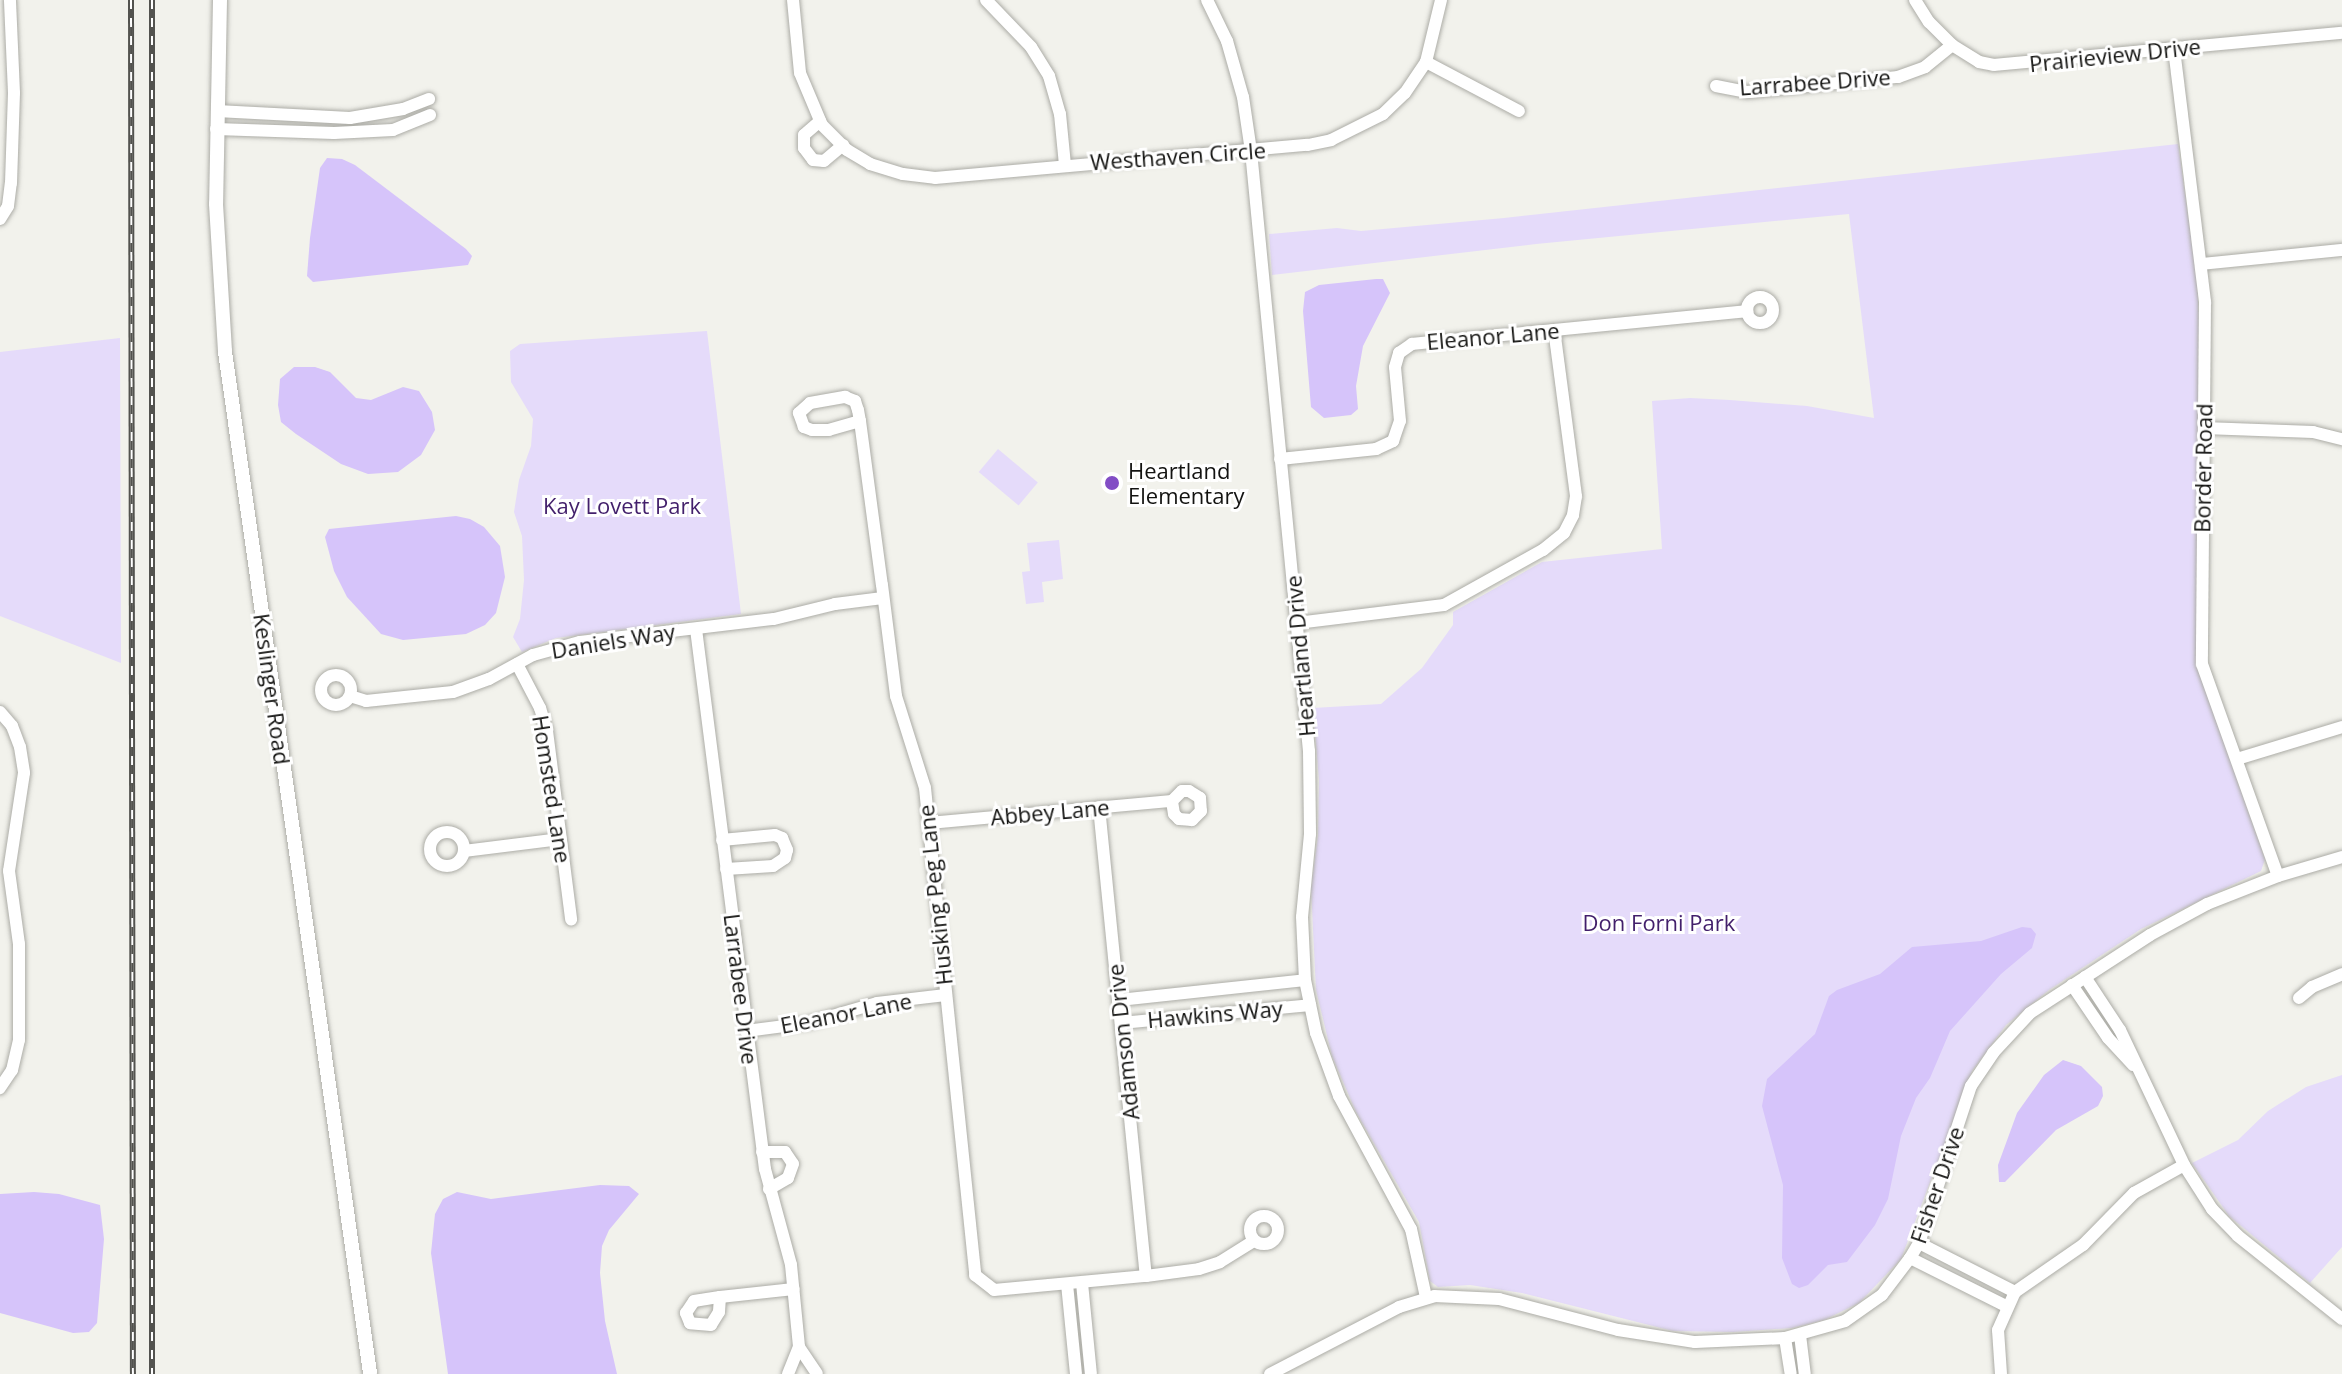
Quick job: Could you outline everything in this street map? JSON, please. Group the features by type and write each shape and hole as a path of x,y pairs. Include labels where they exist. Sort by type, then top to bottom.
{"main road":[{"name":"Keslinger Road","path":"220,0 216,129 218,273 225,349 370,1374"}],"street":[{"path":"0,219 8,206 11,183 14,93 10,0"},
{"name":"Westhaven Circle","path":"793,0 800,73 820,121 843,145 870,164 903,174 935,178 1308,145 1355,130 1383,114 1405,93 1426,62 1441,0"},
{"path":"986,0 1031,47 1049,76 1060,114 1065,165"},
{"name":"Prairieview Drive","path":"1915,0 1929,22 1952,45 1979,62 2007,66 2342,33"},
{"name":"Heartland Drive","path":"1209,1 1227,41 1243,97 1251,151 1310,776 1302,917 1305,980 1339,1096 1407,1220 1426,1297"},
{"name":"Larrabee Drive","path":"1716,86 1747,92 1898,77 1925,67 1952,45"},
{"name":"Border Road","path":"2174,49 2189,195 2205,302 2202,664 2278,876"},
{"path":"1426,62 1519,111"},
{"path":"217,111 350,118 403,109 429,99"},
{"path":"216,129 334,133 393,130 430,115"},
{"path":"820,121 804,135 804,148 813,160 824,161 843,145"},
{"path":"2201,264 2342,250"},
{"name":"Eleanor Lane","path":"1280,459 1376,449 1393,441 1400,421 1395,367 1404,347 1419,342 1747,311"},
{"path":"1297,623 1444,605 1543,550 1564,533 1573,515 1576,496 1554,330"},
{"path":"850,398 855,401 860,421 829,430 812,430 804,427 799,413 810,403 850,398"},
{"name":"Husking Peg Lane","path":"860,421 898,704 922,778 929,823 975,1275 994,1290 1146,1276 1210,1265 1238,1254 1253,1241"},
{"path":"2204,428 2313,432 2342,439"},
{"name":"Daniels Way","path":"350,696 366,701 453,692 479,684 549,649 580,642 774,619 835,604 883,598"},
{"name":"Larrabee Drive","path":"696,629 762,1152 794,1289 799,1347 788,1374"},
{"name":"Homsted Lane","path":"517,664 540,708 547,731 571,919"},
{"path":"0,712 12,726 20,747 24,773 9,871 19,944 19,1040 12,1070 0,1088"},
{"path":"2237,759 2342,727"},
{"name":"Abbey Lane","path":"929,823 1172,801"},
{"name":"Adamson Drive","path":"1099,807 1146,1276"},
{"path":"722,840 775,835 782,838 787,850 785,858 773,866 726,869"},
{"path":"464,851 560,839"},
{"name":"Fisher Drive","path":"1270,1374 1378,1317 1426,1297 1461,1294 1499,1299 1670,1340 1723,1343 1785,1338 1833,1326 1869,1306 1893,1283 1910,1258 1919,1243 1971,1086 1993,1053 2030,1013 2178,918 2278,876 2342,857"},
{"path":"2299,998 2329,978 2342,974"},
{"path":"2085,977 2120,1030 2197,1189 2225,1223 2342,1319"},
{"name":"Hawkins Way","path":"1119,1000 1305,980"},
{"path":"2072,985 2108,1038 2141,1073"},
{"name":"Eleanor Lane","path":"746,1031 808,1023 877,1003 946,995"},
{"name":"Hawkins Way","path":"1121,1023 1310,1005"},
{"path":"762,1152 785,1152 793,1164 788,1178 769,1189"},
{"path":"2001,1374 1997,1341 2006,1306 2015,1292 2083,1245 2134,1193 2184,1165"},
{"path":"1919,1243 2015,1292"},
{"path":"1910,1258 2006,1306"},
{"path":"1082,1283 1091,1374"},
{"path":"1067,1284 1076,1374"},
{"path":"720,1297 794,1289"},
{"path":"1800,1335 1805,1374"},
{"path":"1785,1338 1791,1374"},
{"name":"Larrabee Drive","path":"799,1347 817,1374"}],"green space":[{"name":"Don Forni Park","path":"2178,144 2197,279 2199,320 2196,664 2265,859 2261,871 2141,929 2049,990 2006,1025 1972,1071 1901,1259 1859,1303 1824,1320 1792,1328 1733,1332 1673,1331 1522,1293 1470,1285 1438,1287 1430,1281 1419,1222 1356,1112 1332,1056 1316,990 1311,888 1318,836 1319,780 1313,708 1381,704 1422,668 1453,625 1453,612 1542,562 1662,549 1652,401 1690,398 1730,400 1807,406 1874,418 1849,214 1536,244 1272,275 1269,234 1337,228 1361,231 1504,218"},
{"name":"Kay Lovett Park","path":"707,331 741,614 556,638 522,652 513,637 520,619 524,580 522,536 514,512 519,480 531,446 533,419 511,382 510,351 520,344"},
{"path":"120,338 121,663 0,616 0,352"},
{"path":"998,449 1038,482 1019,505 979,472"},
{"path":"1059,540 1063,579 1042,582 1044,602 1026,604 1022,572 1030,571 1027,543"},
{"path":"2342,1075 2342,1247 2310,1283 2229,1216 2192,1163 2238,1140 2268,1111 2306,1087"}],"shaded area":[{"path":"327,158 342,159 355,165 466,249 472,256 468,265 313,282 307,276 310,238 320,168"},
{"path":"1383,279 1390,293 1363,346 1356,386 1358,409 1351,415 1324,418 1311,407 1303,311 1305,292 1319,285"},
{"path":"294,367 315,367 330,372 356,398 371,400 403,387 419,391 432,412 435,430 421,455 398,472 368,474 341,464 296,434 281,422 278,405 280,379"},
{"path":"456,516 484,527 500,546 505,577 496,613 485,625 466,634 403,640 381,634 347,597 334,571 325,537 329,529"},
{"path":"2022,927 2031,928 2036,934 2032,948 2001,974 1950,1031 1930,1078 1916,1098 1901,1136 1888,1199 1875,1225 1847,1262 1828,1265 1808,1285 1799,1288 1792,1284 1782,1258 1783,1185 1762,1106 1767,1079 1815,1034 1829,996 1837,990 1880,974 1912,947 1981,941"},
{"path":"2063,1060 2081,1066 2102,1087 2103,1096 2098,1106 2056,1130 2005,1182 1999,1182 1998,1165 2017,1113 2044,1075"},
{"path":"600,1185 629,1186 639,1194 609,1230 602,1246 600,1273 605,1321 617,1374 448,1374 431,1253 435,1214 443,1199 457,1192 491,1199"},
{"path":"0,1194 59,1194 100,1205 104,1239 97,1323 89,1332 73,1333 0,1313"}],"railway":[{"path":"131,0 133,1374"},
{"path":"152,0 152,1374"}],"place":[{"name":"Heartland Elementary","path":"1112,483"}]}
